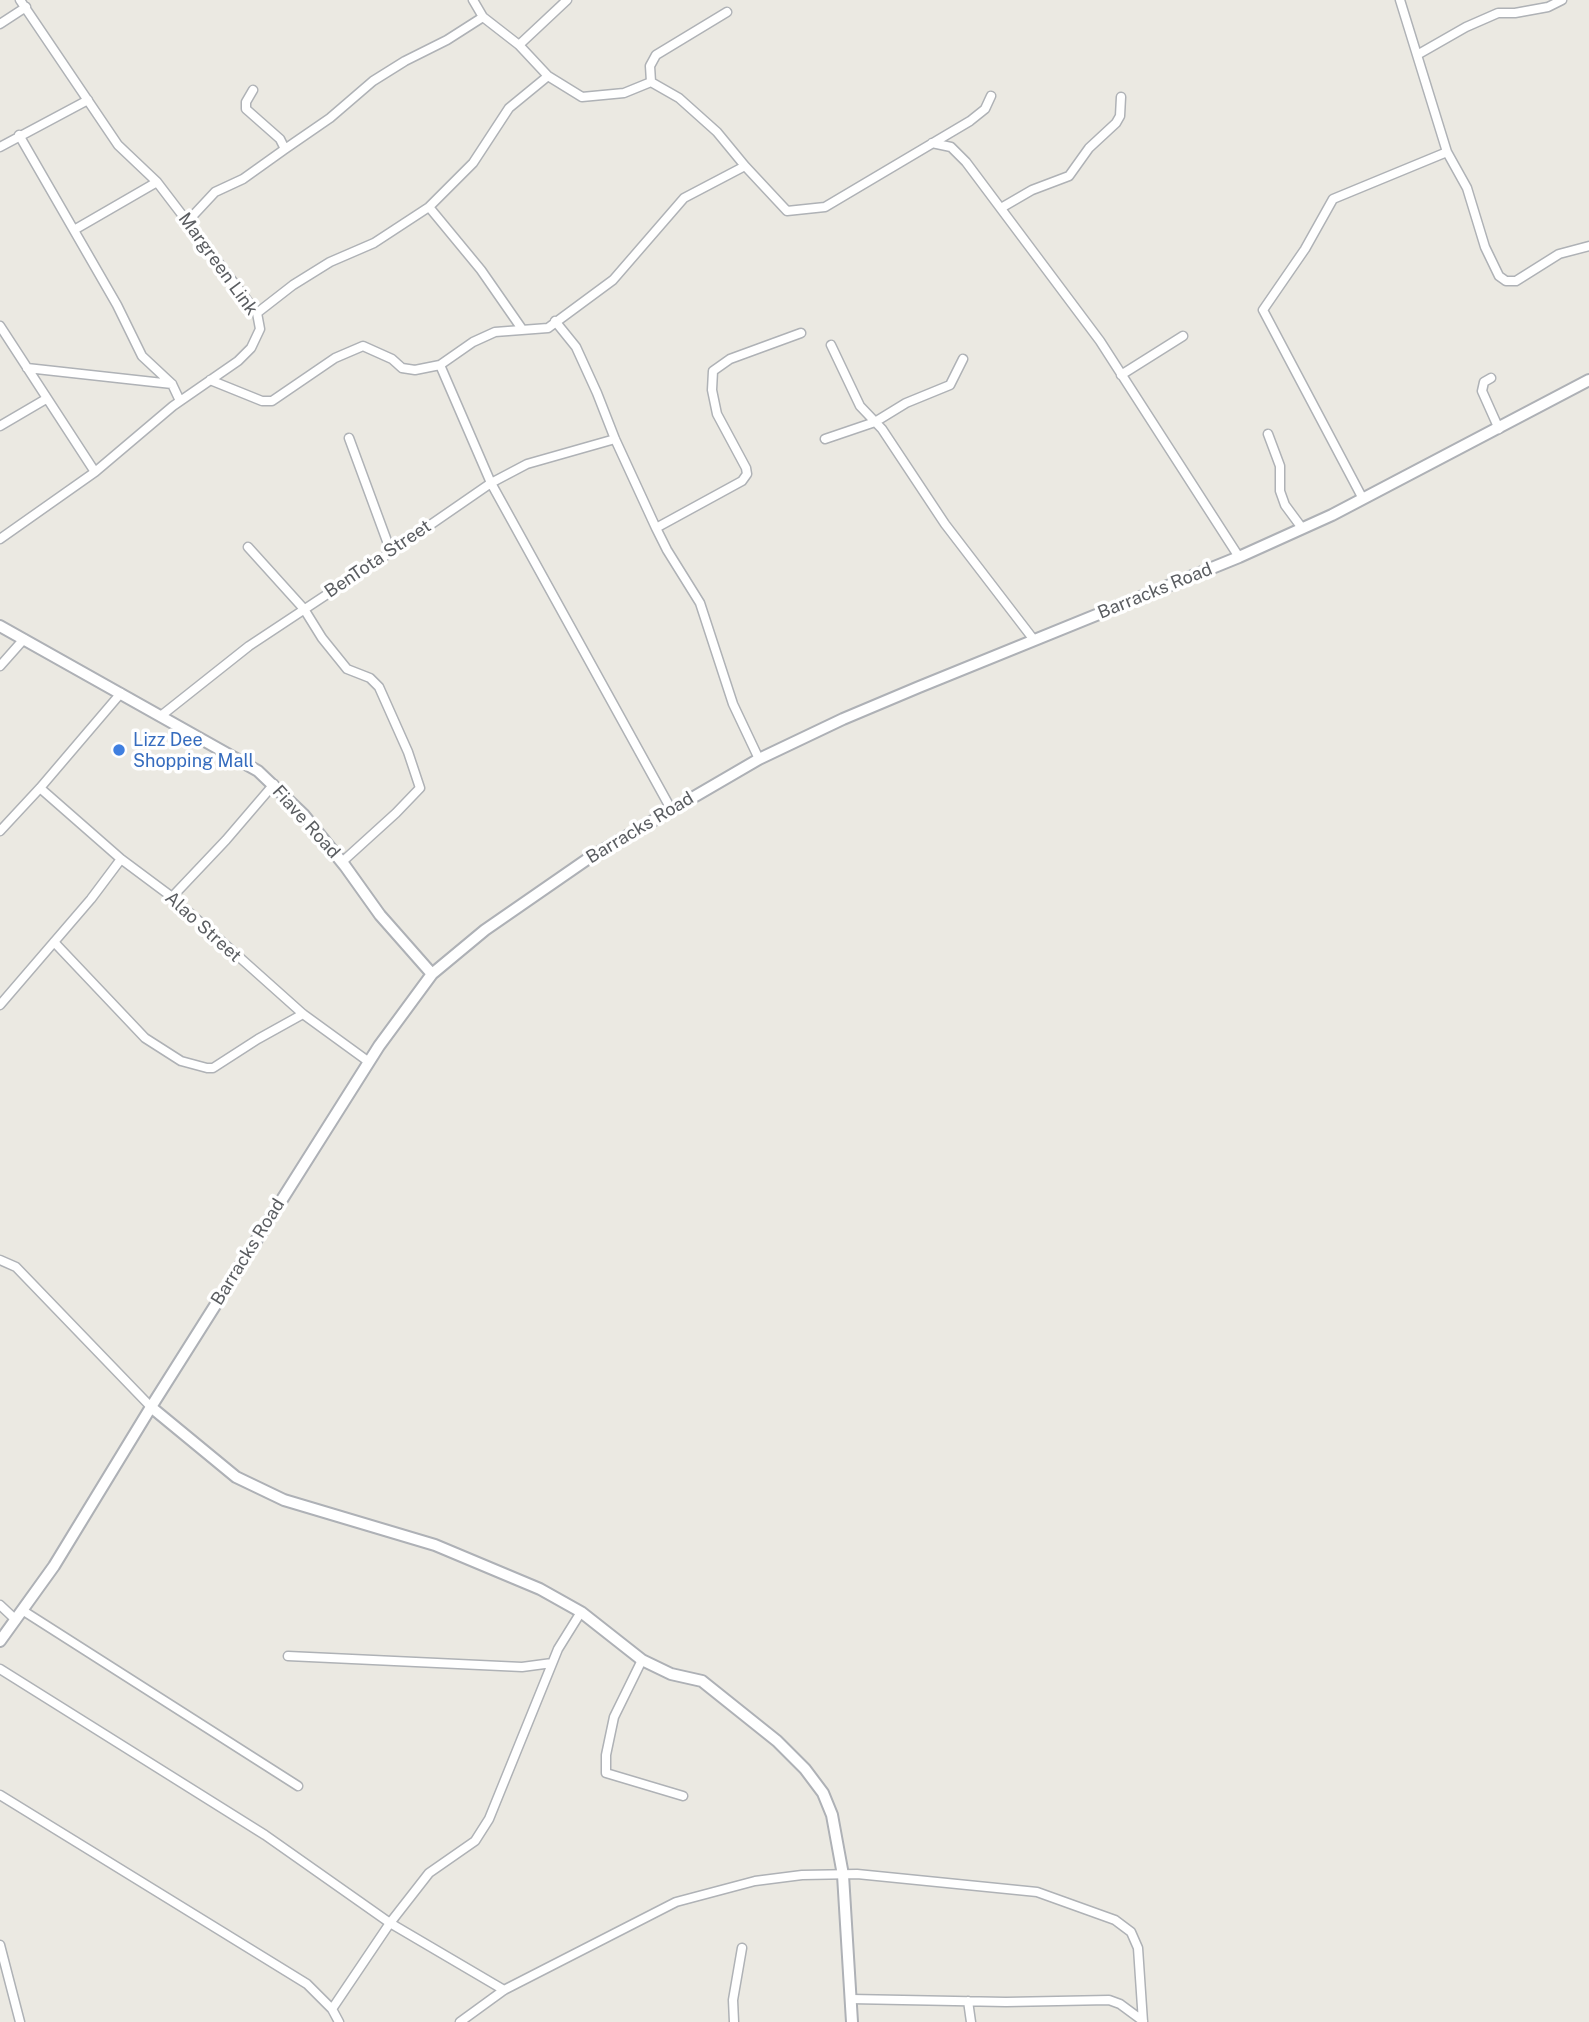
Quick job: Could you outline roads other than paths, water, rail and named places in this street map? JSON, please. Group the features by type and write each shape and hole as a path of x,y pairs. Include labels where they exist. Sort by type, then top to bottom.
{"street":[{"path":"473,0 483,17 519,44 548,76 582,97 624,93 651,82"},
{"path":"519,44 567,0"},
{"path":"1400,0 1447,152 1467,188 1485,247 1502,279 1520,279 1559,254 1589,246"},
{"path":"1417,55 1466,27 1498,13 1548,7 1562,0"},
{"path":"0,24 23,4"},
{"name":"Margreen Link","path":"0,539 95,472 180,401 238,361 251,348 260,329 257,313 157,182 118,145 23,4"},
{"path":"651,82 650,66 656,55 727,12"},
{"path":"187,222 215,192 243,179 330,118 373,81 483,17"},
{"path":"257,313 293,285 330,262 374,243 429,207 473,163 509,108 548,76"},
{"path":"651,82 679,99 717,132 787,211 825,207 979,115 991,96"},
{"path":"253,90 246,102 246,109 280,139 285,149"},
{"path":"1001,208 1032,190 1069,176 1089,148 1116,124 1120,116 1121,97"},
{"path":"0,146 88,100"},
{"path":"19,135 142,356 172,384 180,401"},
{"path":"932,143 951,147 957,152 1100,341 1239,557"},
{"path":"1363,499 1263,310 1306,249 1333,199 1447,152"},
{"path":"210,380 262,401 272,401 335,358 363,346 392,359 402,368 415,370 440,365 473,342 495,332 548,328 613,280 684,198 745,166"},
{"path":"74,230 157,182"},
{"path":"429,207 481,270 522,329"},
{"path":"555,321 576,347 656,528 700,604 733,704 759,760"},
{"path":"0,326 95,472"},
{"path":"656,528 742,481 747,474 717,414 712,390 713,371 730,359 801,333"},
{"path":"1121,375 1184,336"},
{"path":"831,345 860,406 875,422 945,524 1034,640"},
{"path":"825,439 875,422 906,403 950,385 963,359"},
{"path":"440,365 491,483 671,809"},
{"path":"27,368 172,384"},
{"path":"1491,378 1484,382 1482,391 1499,429"},
{"name":"Barracks Road","path":"0,1641 54,1566 369,1062 432,974 485,930 589,858 759,760 843,719 1239,557 1363,499 1589,380"},
{"path":"0,426 46,399"},
{"path":"1268,434 1280,466 1280,491 1285,505 1302,528"},
{"path":"349,438 391,552"},
{"name":"BenTota Street","path":"162,715 249,646 491,483 527,464 615,439"},
{"path":"248,547 304,608 321,638 347,669 370,678 379,687 408,752 420,788 342,862"},
{"name":"Fiave Road","path":"0,625 258,771 303,814 380,915 432,974"},
{"path":"0,666 24,639"},
{"path":"0,831 121,693"},
{"path":"172,897 274,784"},
{"name":"Alao Street","path":"40,788 121,859 172,897 303,1014 369,1062"},
{"path":"0,1005 91,899 121,859"},
{"path":"54,942 145,1038 181,1061 213,1069 258,1039 303,1014"},
{"path":"0,1260 16,1267 151,1407 236,1478 284,1500 435,1545 540,1589 581,1612 642,1660 671,1674 702,1681 777,1741 805,1769 823,1793 832,1815 844,1875 852,2022"},
{"path":"0,1605 298,1786"},
{"path":"332,2009 390,1923 429,1873 475,1841 489,1819 558,1649 581,1612"},
{"path":"289,1656 523,1667 552,1663"},
{"path":"642,1660 614,1717 606,1755 606,1773 683,1796"},
{"path":"0,1669 265,1835 390,1923 504,1990"},
{"path":"0,1795 307,1984 332,2009 340,2022"},
{"path":"460,2022 504,1990 676,1902 755,1881 802,1875 857,1874 1037,1892 1115,1920 1131,1931 1138,1948 1143,2021"},
{"path":"0,1945 20,2022"},
{"path":"733,2022 733,2000 742,1948"},
{"path":"851,1999 1109,2000 1121,2004 1143,2021"},
{"path":"968,2001 971,2022"}],"place":[{"name":"Lizz Dee Shopping Mall","path":"119,750"}]}
